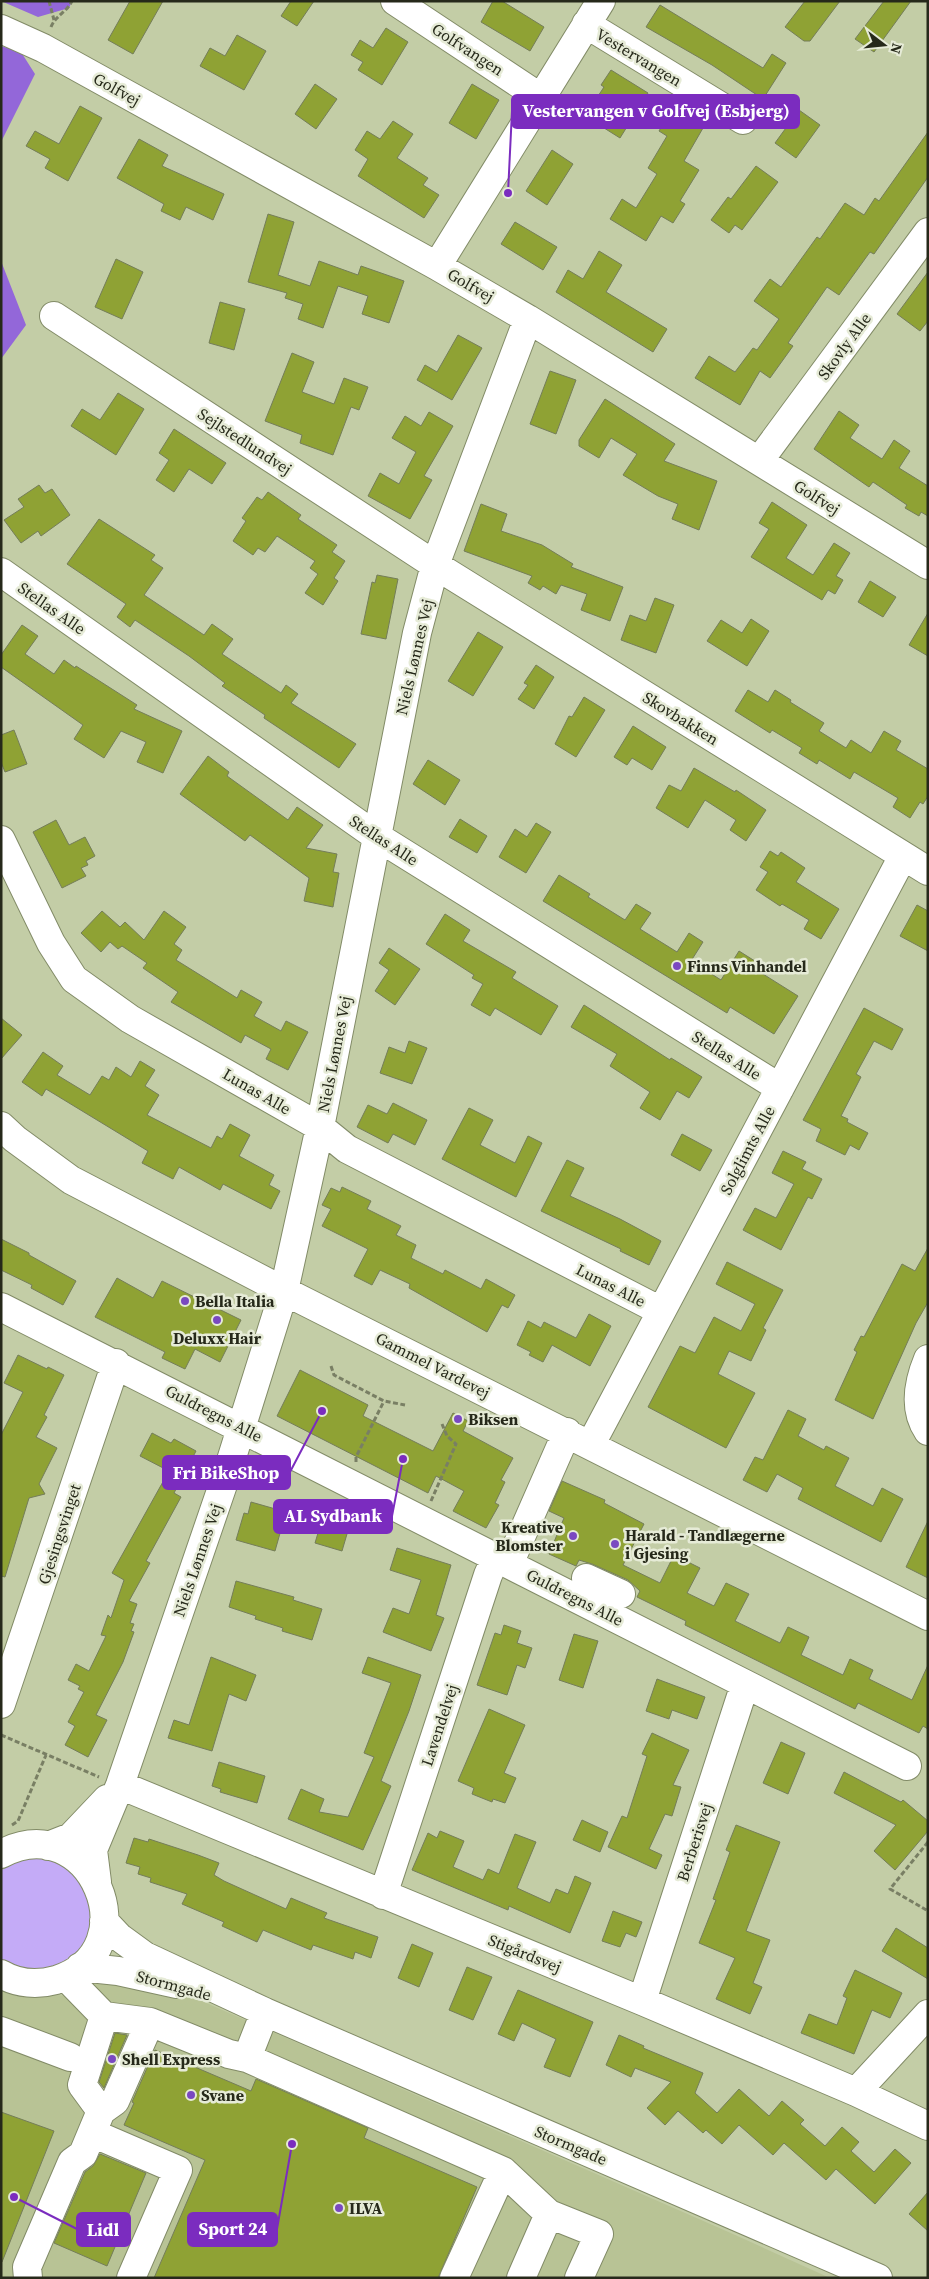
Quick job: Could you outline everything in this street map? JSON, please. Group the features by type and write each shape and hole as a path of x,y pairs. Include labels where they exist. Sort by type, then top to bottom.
{"street":[{"name":"Golfvangen","path":"395,1 541,98"},
{"name":"Vestervangen","path":"437,266 600,1"},
{"name":"Vestervangen","path":"586,24 743,120"},
{"name":"Golfvej","path":"1,29 42,48 528,318 928,566"},
{"name":"Skovly Alle","path":"759,461 928,232"},
{"name":"Sejlstedlundvej","path":"54,316 435,565"},
{"name":"Niels Lønnes Vej","path":"97,1882 93,1850 120,1785 242,1428 284,1291 320,1127 417,632 435,565 528,318"},
{"name":"Skovbakken","path":"435,565 928,871"},
{"name":"Stellas Alle","path":"1,572 376,836 780,1088"},
{"name":"Lunas Alle","path":"1,840 51,943 74,979 130,1019 320,1127 347,1149 662,1311"},
{"name":"Solglimts Alle","path":"591,1444 903,856"},
{"name":"Gammel Vardevej","path":"1,1126 15,1139 71,1180 284,1291 591,1444 928,1616"},
{"name":"Guldregns Alle","path":"1,1307 116,1363 503,1560 601,1591 745,1684 908,1766"},
{"path":"928,1359 919,1381 918,1403 928,1432"},
{"name":"Gjesingsvinget","path":"1,1704 116,1363"},
{"name":"Lavendelvej","path":"383,1894 488,1575 503,1560 567,1432"},
{"name":"Berberisvej","path":"642,2000 745,1684"},
{"name":"Niels Lønnes Vej","path":"48,1846 72,1837 120,1785"},
{"name":"Stigårdsvej","path":"120,1785 642,2000 856,2092 928,2126"},
{"path":"1,1854 26,1846 48,1846 74,1857 85,1865 97,1882 104,1901 104,1920 100,1941 73,1972 104,2016 150,2022 229,2054 247,2058 503,2171 549,2214 599,2234 579,2278"},
{"name":"Stormgade","path":"104,1920 119,1937 145,1956 265,2012 878,2278"},
{"name":"Stormgade","path":"4,1978 27,1983 47,1982 73,1972 118,1971 165,1981 265,2012"},
{"path":"247,2058 265,2012"},
{"path":"856,2092 928,2014"},
{"path":"104,2016 82,2085 97,2122 178,2170 131,2278"},
{"path":"52,2278 28,2272 72,2162 83,2154 97,2122 116,2101 150,2022"},
{"path":"1,2031 70,2057"},
{"path":"454,2278 503,2171"},
{"path":"521,2278 549,2214"}],"path":[{"path":"49,1 54,20"},
{"path":"42,48 54,20 69,8 72,1"},
{"path":"331,1366 334,1375 384,1401 405,1406"},
{"path":"356,1470 356,1457 384,1401"},
{"path":"422,1519 456,1444 446,1436 442,1424"},
{"path":"1,1735 120,1785"},
{"path":"10,1826 18,1821 46,1755"},
{"path":"928,1842 890,1889 928,1911"}],"shaded area":[{"path":"1,1 72,1 69,8 38,17"},
{"path":"1,46 21,52 35,74 1,142"},
{"path":"1,261 26,325 1,359"},
{"path":"34,1856 61,1862 84,1880 95,1909 88,1944 64,1966 33,1973 9,1965 1,1960 1,1871 13,1862"},
{"path":"113,1962 830,2278 1,2278 1,1984 9,1993 76,1996"}],"building":[{"path":"130,1 163,1 133,54 108,40"},
{"path":"291,1 314,1 297,26 281,16"},
{"path":"493,1 502,1 544,27 530,51 481,22"},
{"path":"805,1 840,1 810,41 804,41 785,27"},
{"path":"884,1 911,1 874,52 855,39"},
{"path":"660,5 763,68 772,54 786,63 763,99 712,65 646,27"},
{"path":"386,28 408,42 382,85 358,70 363,62 351,55 360,40 373,48"},
{"path":"237,35 266,51 244,90 200,66 210,48 225,56"},
{"path":"611,70 648,93 620,138 585,116 604,87 601,85"},
{"path":"315,84 337,99 316,129 295,114"},
{"path":"472,84 499,100 476,139 449,123"},
{"path":"80,106 102,118 68,181 45,168 50,159 26,146 35,131 59,144"},
{"path":"672,109 703,128 684,161 699,170 680,201 685,204 673,223 661,216 646,241 610,219 622,199 636,208 657,174 648,168 667,136 659,131"},
{"path":"799,110 820,125 796,158 775,143"},
{"path":"393,121 413,134 397,158 428,178 423,185 439,195 424,218 358,176 368,159 355,150 367,131 380,139"},
{"path":"928,132 928,177 874,254 870,252 839,295 827,287 788,343 793,346 770,378 760,371 740,405 695,378 709,356 735,372 753,348 757,350 779,319 754,301 770,279 781,287 817,237 820,239 845,203 864,215 875,198 879,201"},
{"path":"139,139 168,155 162,166 224,194 213,220 186,207 180,220 161,211 164,204 117,178"},
{"path":"552,150 573,164 547,205 526,191"},
{"path":"756,166 778,182 742,230 735,225 729,233 711,220 728,197 731,199"},
{"path":"268,214 294,222 278,275 310,286 319,261 358,275 361,266 404,281 389,323 362,314 368,296 338,286 323,328 298,319 303,304 285,298 287,293 248,282"},
{"path":"515,222 557,247 543,270 501,244"},
{"path":"599,251 622,265 606,292 667,329 653,352 556,292 568,270 583,279"},
{"path":"116,259 143,272 122,319 95,307"},
{"path":"928,272 928,321 920,331 897,314"},
{"path":"220,302 245,309 234,350 209,343"},
{"path":"458,335 482,348 452,400 417,380 425,365 437,372"},
{"path":"292,353 314,362 302,392 334,404 344,378 368,387 359,410 351,407 333,455 300,443 302,435 265,421"},
{"path":"550,371 576,380 556,434 530,424"},
{"path":"118,393 144,409 116,455 71,426 82,409 100,420"},
{"path":"605,399 675,444 664,461 717,481 699,530 672,519 678,504 658,496 623,475 637,454 611,438 599,458 579,446 579,440"},
{"path":"839,411 859,425 850,438 882,459 894,440 910,451 899,468 928,486 928,516 921,512 919,516 905,508 907,505 873,482 869,487 814,449"},
{"path":"429,412 453,426 424,476 432,480 410,519 368,496 380,473 399,484 416,452 392,438 405,416 421,426"},
{"path":"174,429 226,463 212,484 189,469 174,492 156,480 169,460 159,453"},
{"path":"39,485 45,493 52,489 70,515 41,536 38,531 21,543 4,520 24,507 18,499"},
{"path":"268,492 301,515 298,519 337,545 332,552 345,561 334,578 338,581 323,605 305,593 318,574 310,568 315,561 277,536 265,552 258,548 253,555 233,541 246,521 242,518 257,497 262,500"},
{"path":"772,502 807,525 786,558 813,575 834,543 850,553 836,576 843,580 835,594 828,590 822,600 751,557 769,529 759,523"},
{"path":"481,504 507,514 501,531 542,545 573,564 571,567 623,587 610,621 581,610 587,594 561,585 556,594 543,586 540,590 528,583 532,576 464,551"},
{"path":"99,519 155,555 151,560 163,568 144,595 204,635 212,624 233,639 222,654 281,693 286,685 298,694 291,703 356,744 339,768 264,718 265,715 222,686 225,683 189,656 135,620 130,627 117,617 126,604 67,564"},
{"path":"377,575 398,579 386,639 361,634 372,582 375,583"},
{"path":"870,581 896,597 883,617 858,602"},
{"path":"655,598 674,605 656,653 621,640 630,615 646,621"},
{"path":"928,613 928,656 909,645"},
{"path":"751,619 769,631 747,666 707,641 721,620 742,633"},
{"path":"22,625 38,636 25,654 54,674 64,660 137,705 134,709 182,731 163,773 137,762 146,742 121,731 104,758 74,739 83,725 1,667 1,655"},
{"path":"478,632 503,647 473,696 448,681"},
{"path":"536,665 554,677 534,709 518,699 528,685 524,683"},
{"path":"748,690 768,702 775,690 791,700 790,702 824,723 819,731 846,748 851,740 871,753 884,731 901,741 896,750 928,769 928,796 923,804 920,802 910,818 893,807 898,798 854,772 850,779 819,760 817,764 799,753 802,748 772,730 770,733 735,711"},
{"path":"584,697 605,710 576,757 555,744 569,716 572,717"},
{"path":"633,726 666,747 652,770 632,758 627,765 614,757"},
{"path":"14,730 27,764 5,772 1,762 1,735"},
{"path":"208,756 229,772 227,776 288,820 297,807 323,825 306,848 337,854 333,872 339,873 333,907 304,901 309,878 250,835 245,841 180,794"},
{"path":"428,760 460,780 445,805 413,784"},
{"path":"694,768 735,792 736,790 766,810 746,841 730,830 736,820 705,800 688,828 656,808 669,785 681,791"},
{"path":"460,819 487,836 477,853 449,837"},
{"path":"56,820 69,845 85,837 95,856 86,861 88,865 81,868 86,876 62,888 33,832"},
{"path":"536,823 551,832 526,873 499,857 515,829 527,837"},
{"path":"770,851 778,856 781,852 805,868 796,882 839,909 821,939 804,929 809,920 782,904 780,906 756,890 768,872 760,867"},
{"path":"559,875 590,894 588,897 625,920 636,904 651,913 640,929 677,952 689,933 703,942 691,961 721,980 739,951 758,963 755,969 798,996 774,1034 730,1007 727,1013 543,901"},
{"path":"917,905 928,911 928,951 900,936"},
{"path":"102,911 120,927 125,922 144,940 164,911 186,927 174,944 182,950 176,960 237,998 241,990 262,1002 254,1016 281,1031 286,1021 308,1032 288,1070 266,1059 271,1049 245,1035 241,1043 171,1002 178,992 143,968 147,963 122,946 118,949 110,942 101,952 81,933"},
{"path":"445,914 470,930 463,941 516,972 512,978 558,1006 541,1035 495,1008 490,1016 471,1005 483,984 472,978 474,975 426,944"},
{"path":"389,948 420,969 395,1005 375,991 389,970 379,963"},
{"path":"584,1005 670,1060 671,1058 702,1077 689,1098 677,1091 660,1120 640,1108 650,1092 610,1066 617,1054 571,1027"},
{"path":"864,1008 903,1029 892,1050 874,1041 856,1074 861,1077 841,1116 848,1119 847,1122 868,1133 859,1150 850,1145 845,1155 816,1141 821,1129 803,1120"},
{"path":"1,1018 22,1035 1,1059"},
{"path":"409,1041 427,1048 412,1084 380,1073 389,1047 405,1053"},
{"path":"43,1052 63,1066 57,1075 90,1095 102,1076 109,1080 116,1067 131,1077 140,1061 155,1070 145,1086 159,1095 147,1115 211,1148 217,1136 222,1139 230,1124 250,1135 239,1156 274,1175 269,1185 280,1191 271,1209 223,1184 220,1190 179,1167 173,1179 142,1163 148,1151 46,1089 42,1096 22,1082"},
{"path":"393,1103 427,1120 415,1145 393,1134 388,1143 357,1127 368,1105 387,1114"},
{"path":"469,1108 493,1120 480,1145 515,1163 528,1136 542,1143 516,1197 442,1159"},
{"path":"682,1134 712,1150 700,1171 671,1155"},
{"path":"783,1151 806,1162 802,1169 822,1179 812,1199 808,1197 781,1250 743,1230 755,1208 776,1218 794,1184 772,1173"},
{"path":"567,1160 584,1168 570,1196 620,1219 661,1241 649,1265 620,1251 621,1249 541,1211"},
{"path":"342,1187 371,1201 367,1209 401,1226 396,1235 416,1245 411,1258 443,1274 445,1270 481,1289 486,1279 515,1295 508,1308 502,1305 487,1332 409,1288 410,1284 380,1270 372,1285 354,1276 368,1249 322,1226 331,1209 322,1205 331,1188 340,1192"},
{"path":"1,1239 76,1281 63,1305 31,1288 32,1285 1,1270"},
{"path":"928,1248 928,1302 916,1323 873,1419 835,1400 857,1352 854,1350 861,1336 864,1337 902,1264 915,1271"},
{"path":"727,1262 783,1290 763,1328 766,1330 751,1361 729,1351 718,1374 755,1393 726,1448 648,1407 680,1346 695,1353 714,1317 741,1331 755,1304 716,1284"},
{"path":"117,1278 153,1298 162,1281 241,1320 220,1362 195,1349 185,1369 162,1358 165,1352 95,1317"},
{"path":"589,1314 611,1326 590,1366 552,1345 543,1362 529,1355 531,1352 517,1345 528,1321 541,1328 544,1322 576,1338"},
{"path":"18,1355 64,1375 44,1415 47,1417 36,1437 57,1448 39,1484 45,1494 29,1498 5,1577 1,1576 1,1435 23,1392 4,1383"},
{"path":"300,1370 368,1405 363,1416 433,1451 453,1413 468,1421 463,1431 513,1458 501,1480 505,1482 495,1503 499,1505 486,1528 453,1511 464,1491 436,1476 428,1493 277,1416"},
{"path":"788,1410 806,1419 798,1436 824,1450 826,1446 849,1458 835,1486 873,1506 882,1488 903,1499 881,1542 798,1499 803,1488 777,1474 767,1492 743,1480 755,1457 763,1460"},
{"path":"152,1433 171,1443 174,1439 196,1451 174,1493 181,1497 146,1561 150,1563 129,1601 137,1604 130,1623 134,1624 131,1631 134,1632 123,1662 96,1715 107,1720 88,1757 65,1745 75,1726 68,1722 84,1692 78,1689 80,1686 68,1680 76,1664 89,1671 106,1636 101,1635 108,1615 111,1618 124,1580 112,1573 169,1471 140,1456"},
{"path":"562,1481 605,1500 604,1503 644,1524 623,1565 660,1583 674,1555 700,1568 687,1593 714,1606 726,1583 749,1594 735,1621 780,1643 788,1627 809,1637 801,1655 843,1675 850,1659 873,1670 869,1679 912,1700 928,1665 928,1729 923,1726 919,1733 858,1703 855,1709 685,1625 686,1621 637,1597 640,1591 628,1580 592,1564 579,1560 576,1566 549,1554 564,1518 549,1511"},
{"path":"304,1501 352,1517 342,1551 315,1543 318,1533 296,1526"},
{"path":"251,1502 286,1512 275,1551 236,1540 244,1513 248,1514"},
{"path":"928,1521 928,1578 906,1567"},
{"path":"397,1548 451,1565 436,1615 444,1618 431,1651 383,1632 393,1608 409,1614 421,1580 390,1570"},
{"path":"236,1581 294,1597 293,1600 322,1609 312,1640 282,1631 283,1628 255,1619 256,1616 229,1607"},
{"path":"504,1625 521,1631 517,1643 532,1648 525,1668 517,1665 507,1695 477,1685 495,1633 501,1635"},
{"path":"574,1634 598,1641 583,1688 559,1680"},
{"path":"211,1657 256,1675 246,1701 229,1694 212,1751 168,1738 174,1720 189,1725"},
{"path":"368,1657 421,1675 381,1781 391,1786 363,1850 288,1819 301,1789 324,1799 319,1812 348,1817 374,1757 364,1753 391,1683 362,1673"},
{"path":"657,1679 705,1697 697,1719 672,1710 669,1719 646,1711"},
{"path":"489,1709 525,1725 504,1773 516,1778 505,1803 493,1799 492,1802 472,1794 474,1788 458,1781"},
{"path":"652,1733 689,1750 673,1785 681,1787 672,1816 665,1814 649,1849 662,1855 656,1869 608,1847 622,1816 627,1818 647,1756 642,1754"},
{"path":"781,1742 805,1753 788,1794 763,1783"},
{"path":"219,1762 265,1776 257,1803 220,1792 221,1789 212,1786"},
{"path":"844,1772 901,1802 903,1800 928,1821 928,1831 895,1870 874,1851 896,1825 834,1793"},
{"path":"582,1820 608,1832 600,1852 573,1840"},
{"path":"736,1825 780,1842 746,1931 770,1940 753,1983 762,1987 750,2014 716,1999 735,1958 699,1943 716,1900 713,1899 730,1852 726,1850"},
{"path":"440,1831 464,1841 453,1867 483,1880 488,1869 499,1874 515,1834 536,1842 517,1888 550,1903 556,1889 568,1894 575,1876 591,1883 570,1933 509,1906 508,1910 412,1870 428,1833 437,1838"},
{"path":"134,1838 148,1842 149,1839 219,1863 214,1875 224,1881 286,1909 291,1898 327,1913 324,1918 378,1937 371,1958 355,1952 353,1959 313,1945 311,1950 263,1930 257,1942 222,1926 224,1922 182,1904 187,1894 150,1882 151,1878 138,1874 140,1867 126,1863"},
{"path":"613,1911 642,1922 636,1937 626,1933 620,1947 602,1941"},
{"path":"896,1928 928,1948 928,1979 882,1951"},
{"path":"412,1944 433,1953 419,1987 398,1978"},
{"path":"467,1967 492,1977 473,2020 449,2010"},
{"path":"855,1970 902,1993 890,2018 872,2010 854,2054 801,2033 809,2014 837,2025 847,1998 843,1996"},
{"path":"518,1990 593,2022 570,2077 544,2067 556,2039 522,2023 514,2041 498,2034"},
{"path":"115,2033 127,2035 104,2088 99,2082"},
{"path":"619,2035 644,2046 643,2048 703,2073 695,2093 717,2113 739,2089 769,2116 782,2101 804,2120 800,2124 825,2146 842,2127 859,2142 851,2151 874,2172 895,2149 911,2163 875,2204 836,2169 826,2180 784,2143 773,2155 739,2125 722,2144 706,2130 703,2133 678,2111 665,2125 647,2108 671,2082 635,2068 631,2077 606,2065"},
{"path":"155,2050 251,2091 256,2079 368,2128 364,2138 477,2187 438,2278 154,2278 205,2160 124,2125"},
{"path":"1,2112 54,2131 2,2262 1,2261"},
{"path":"100,2154 146,2173 107,2266 54,2243 85,2172 93,2166"},
{"path":"928,2192 928,2231 909,2214"}],"place":[{"name":"Vestervangen v Golfvej (Esbjerg)","path":"508,193"},
{"name":"Finns Vinhandel","path":"677,966"},
{"name":"Bella Italia","path":"185,1301"},
{"name":"Deluxx Hair","path":"217,1320"},
{"name":"Fri BikeShop","path":"322,1411"},
{"name":"Biksen","path":"458,1419"},
{"name":"AL Sydbank","path":"403,1459"},
{"name":"Kreative Blomster","path":"573,1536"},
{"name":"Harald - Tandlægerne i Gjesing","path":"615,1544"},
{"name":"Shell Express","path":"112,2059"},
{"name":"Svane","path":"191,2095"},
{"name":"Sport 24","path":"292,2144"},
{"name":"Lidl","path":"14,2197"},
{"name":"ILVA","path":"339,2208"}]}
